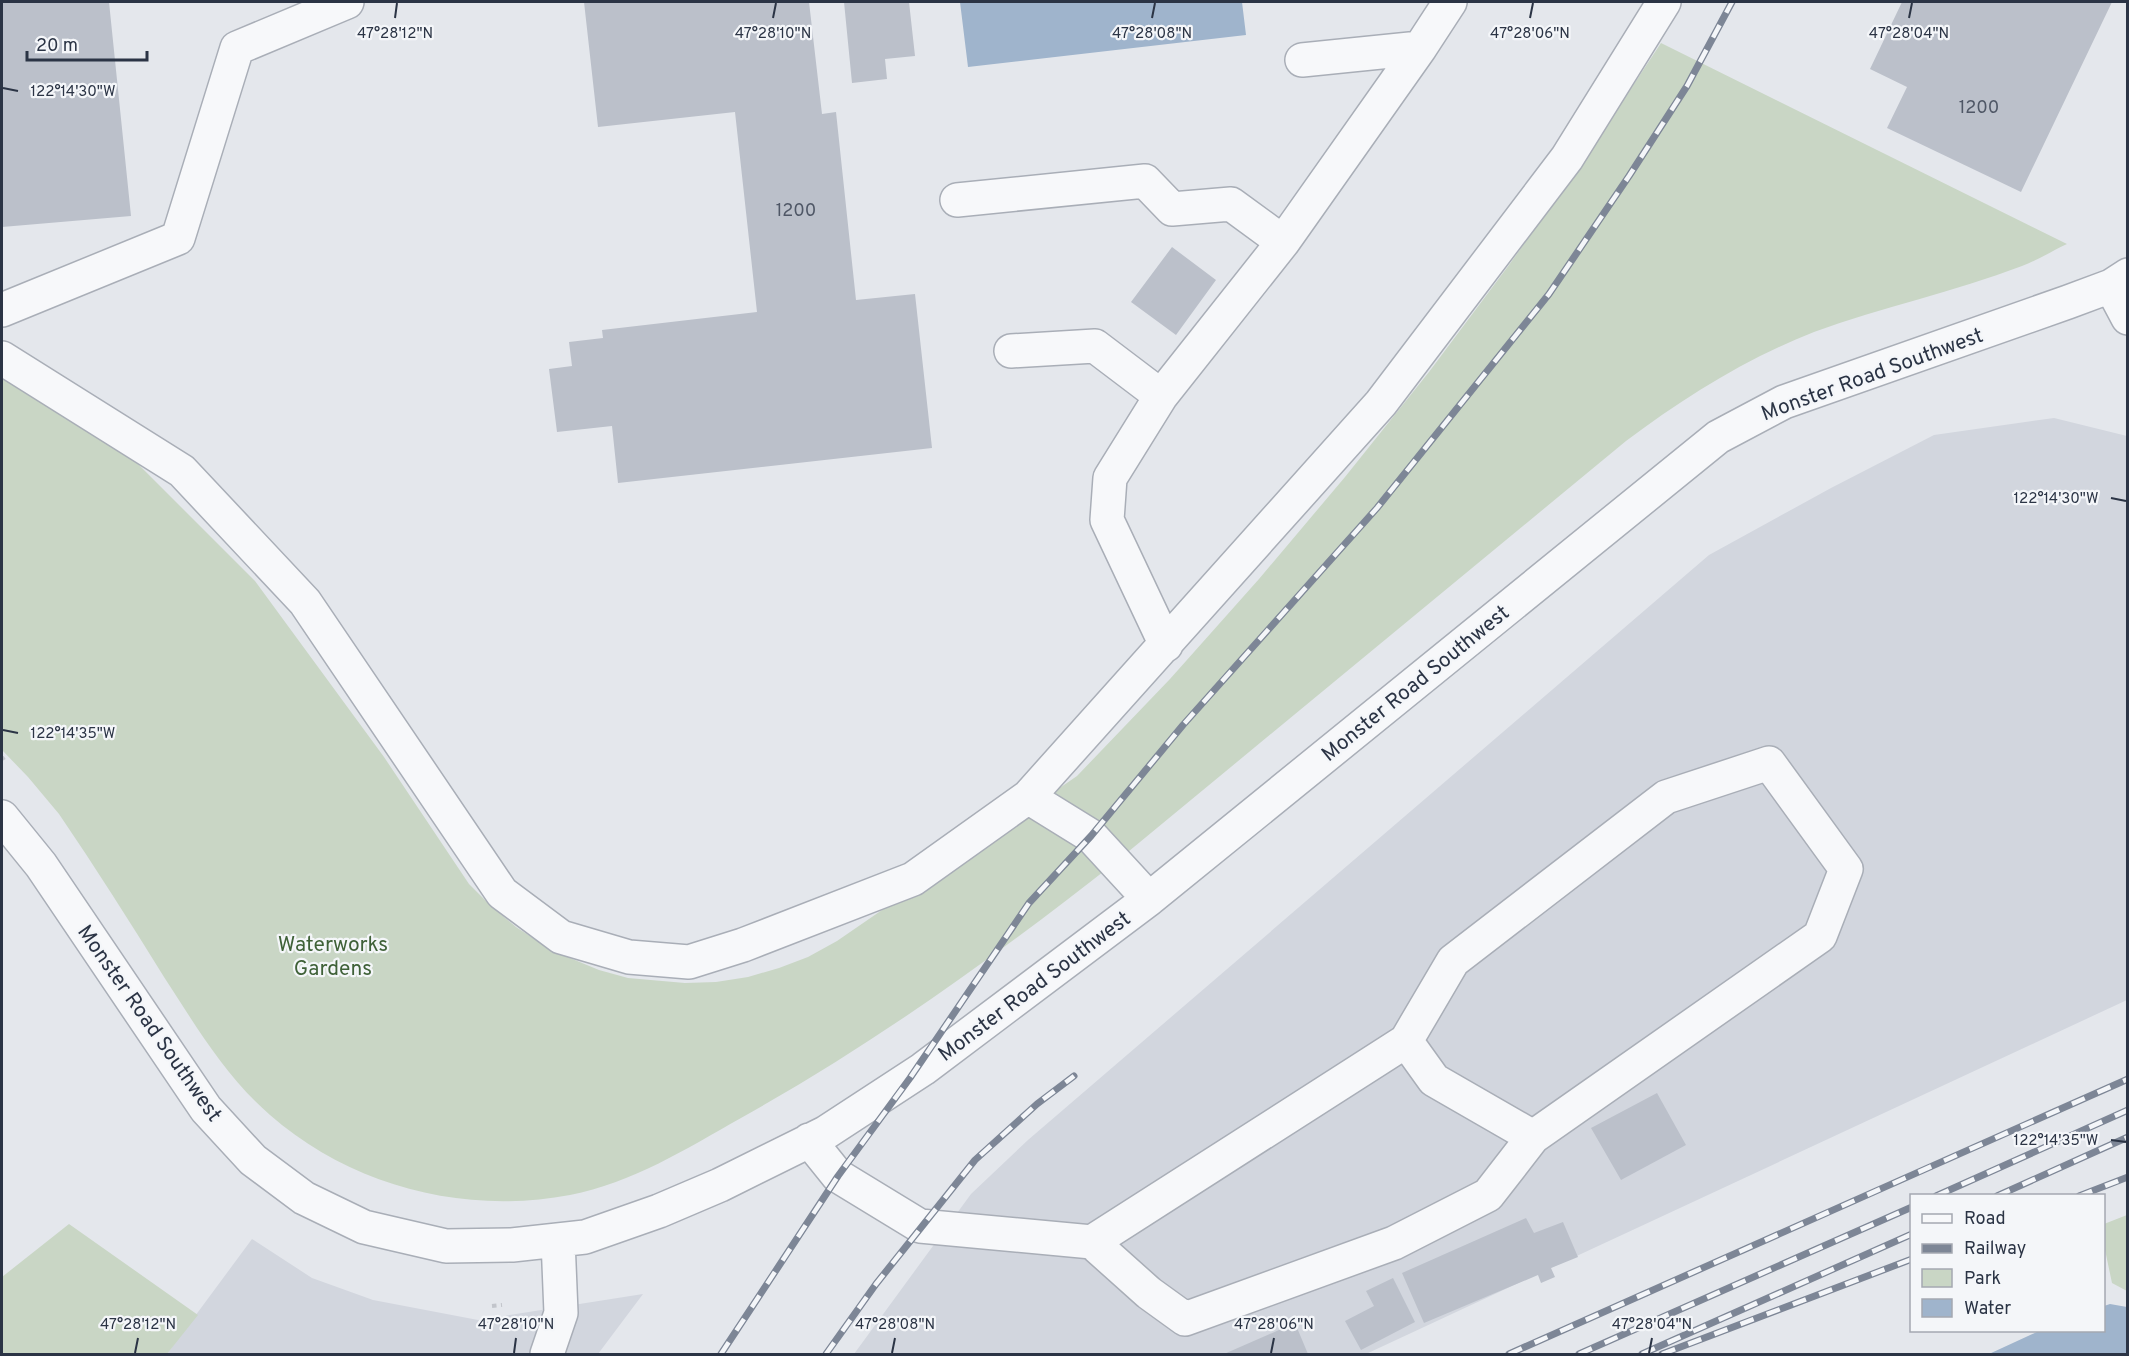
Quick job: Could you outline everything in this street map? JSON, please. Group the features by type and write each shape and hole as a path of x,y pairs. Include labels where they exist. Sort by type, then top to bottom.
{"street":[{"path":"2,310 178,238 237,48 347,2"},
{"path":"1166,645 1107,520 1110,478 1161,396 1283,242 1450,2"},
{"path":"2,358 182,471 305,602 502,893 561,937 629,957 690,962 742,945 914,879 1028,797 1382,403 1568,158 1664,2"},
{"path":"1302,60 1420,48"},
{"path":"957,200 1144,181 1172,209 1231,204 1283,242"},
{"name":"Monster Road Southwest","path":"2,817 41,865 206,1109 253,1160 304,1198 364,1227 446,1246 512,1245 585,1237 659,1211 720,1185 825,1133 924,1069 1149,899 1718,437 1784,402 2119,281 2127,318"},
{"path":"1011,351 1095,346 1161,396"},
{"path":"809,1140 838,1176 920,1226 1092,1242 1149,1293 1185,1319 1394,1243 1488,1195 1533,1137 1820,936 1846,869 1769,763 1666,797 1453,961 1406,1041 1092,1242"},
{"path":"1028,797 1091,836 1149,899"},
{"path":"1406,1041 1434,1080 1533,1137"},
{"path":"547,1354 561,1313 558,1240"}],"path":[{"path":"492,1306 502,1305"}],"shaded area":[{"path":"2054,418 2127,436 2127,1000 1366,1354 854,1354 971,1194 1028,1140 1709,555 1934,435"},
{"path":"252,1239 312,1278 373,1300 478,1320 643,1294 598,1354 167,1354"}],"green space":[{"name":"Waterworks Gardens","path":"1661,43 2067,244 2028,264 1814,332 1764,354 1693,394 1626,441 1117,861 980,965 839,1060 700,1141 637,1174 593,1190 530,1200 490,1201 450,1197 411,1189 373,1177 336,1160 302,1140 254,1100 225,1067 188,1014 59,814 2,750 2,372 120,446 255,581 384,757 469,884 516,927 570,958 599,970 628,978 685,983 716,982 748,977 808,957 837,941 1077,776 1170,679 1259,579 1429,372 1587,155"},
{"path":"2127,1215 2127,1291 2112,1283 2105,1250 2105,1224"},
{"path":"69,1224 198,1315 167,1354 2,1354 2,1277"}],"water":[{"path":"960,2 1242,2 1246,35 968,67"},
{"path":"2110,1304 2127,1307 2127,1354 1989,1354 2037,1332 2105,1332 2105,1306"}],"building":[{"path":"2,2 109,2 131,216 2,227"},
{"path":"584,2 809,2 822,114 836,112 856,300 915,294 932,448 618,483 612,426 557,432 549,369 572,366 569,342 603,338 602,330 757,312 735,112 598,127"},
{"path":"844,2 909,2 915,56 885,59 887,79 852,83"},
{"path":"1902,2 2112,2 2021,192 1887,128 1907,87 1870,69"},
{"path":"1172,247 1216,280 1176,335 1131,302"},
{"path":"1657,1093 1686,1145 1621,1180 1591,1128"},
{"path":"1526,1218 1534,1233 1563,1222 1578,1257 1551,1268 1555,1277 1541,1283 1538,1275 1424,1323 1402,1273"},
{"path":"1393,1278 1415,1322 1361,1350 1345,1321 1374,1306 1366,1291"},
{"path":"1295,1323 1308,1354 1224,1354"}],"railway":[{"path":"721,1354 838,1176 910,1078 1029,903 1091,836 1183,725 1377,508 1549,294 1687,86 1732,2"},
{"path":"826,1354 876,1284 975,1160 1037,1104 1074,1076"},
{"path":"1509,1354 2128,1079"},
{"path":"1940,1194 2128,1110"},
{"path":"2001,1194 2128,1137"},
{"path":"2084,1194 2128,1177"},
{"path":"1579,1354 1910,1208"},
{"path":"1642,1354 1910,1235"},
{"path":"1662,1354 1910,1260"}]}
